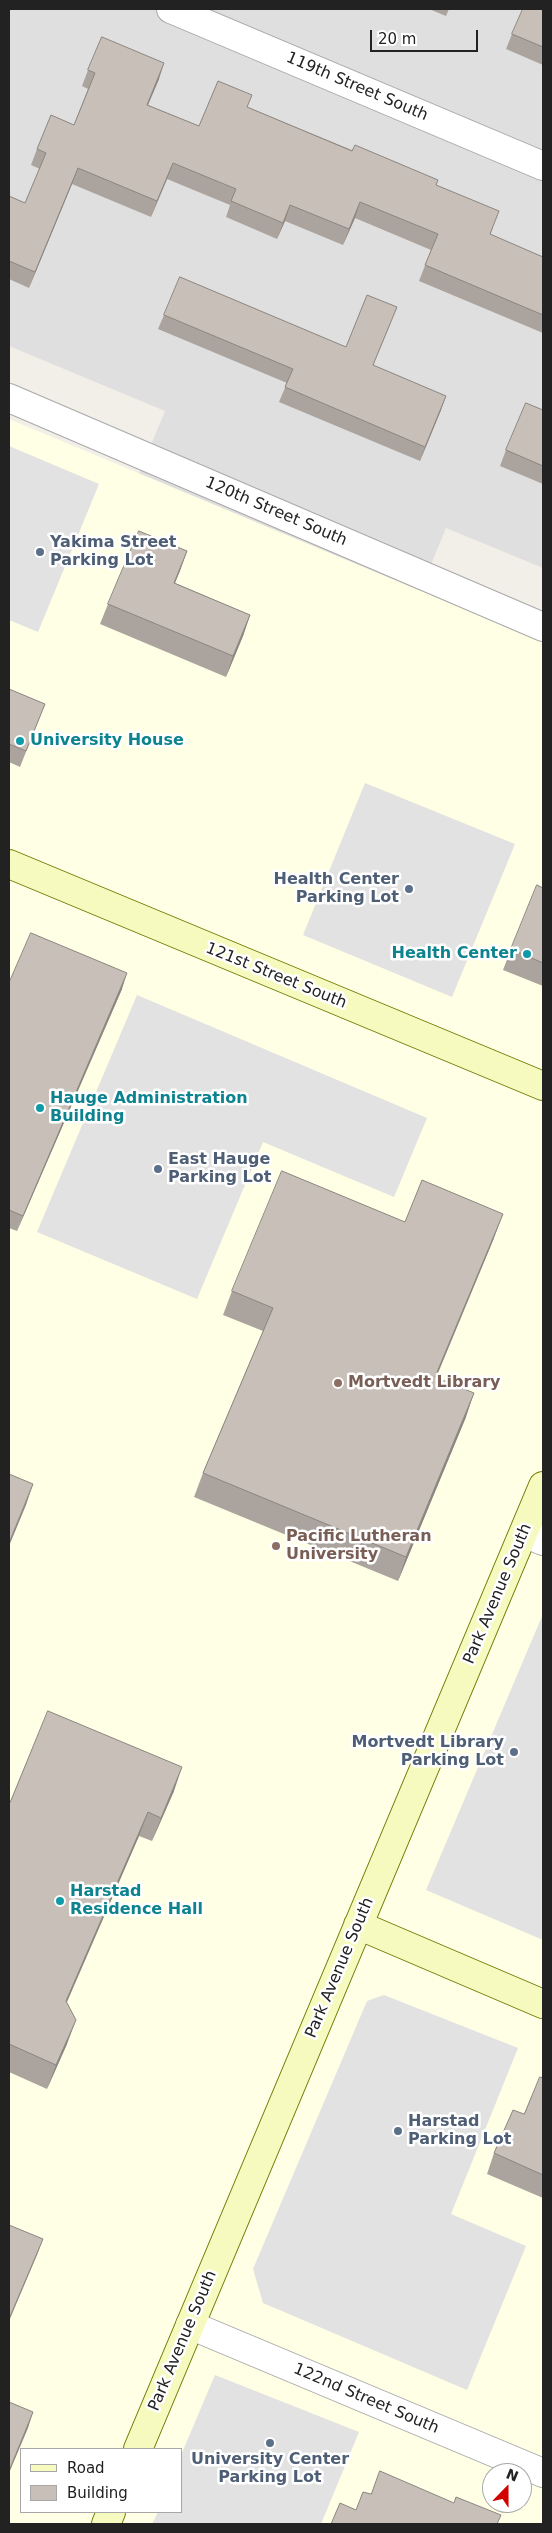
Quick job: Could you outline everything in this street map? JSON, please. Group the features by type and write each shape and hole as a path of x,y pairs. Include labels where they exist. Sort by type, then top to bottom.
{"street":[{"name":"119th Street South","path":"171,9 543,166"},
{"name":"120th Street South","path":"9,398 543,627"},
{"name":"121st Street South","path":"9,864 543,1086"},
{"name":"Park Avenue South","path":"138,2448 358,1925 533,1537 543,1486"},
{"path":"358,1925 543,2004"},
{"name":"122nd Street South","path":"190,2325 543,2473"}],"shaded area":[{"path":"9,9 543,9 543,568 446,528 280,930 9,787 165,411 9,346"},
{"name":"Pacific Lutheran University","path":"9,419 543,642 543,2524 9,2524"},
{"name":"Yakima Street Parking Lot","path":"9,446 99,484 38,632 9,620"},
{"name":"Health Center Parking Lot","path":"365,783 515,844 452,997 303,935"},
{"name":"East Hauge Parking Lot","path":"137,995 427,1118 394,1197 263,1142 197,1299 37,1232"},
{"name":"Mortvedt Library Parking Lot","path":"543,1614 543,1940 426,1890"},
{"name":"Harstad Parking Lot","path":"384,1995 518,2048 451,2214 526,2246 467,2390 263,2303 253,2269 367,2001"},
{"name":"University Center Parking Lot","path":"215,2375 359,2432 321,2524 152,2524 158,2513 182,2513 182,2453"}],"building":[{"path":"523,9 543,9 543,47 512,34"},
{"path":"102,37 164,63 147,105 199,126 218,81 252,95 247,107 352,151 355,145 438,180 436,185 499,211 490,234 543,257 543,315 425,265 438,234 360,202 349,229 290,205 283,223 231,201 236,189 173,163 157,201 78,168 35,272 9,261 9,196 25,203 46,153 37,149 51,115 74,125 95,73 88,70"},
{"path":"180,277 346,347 367,295 397,307 373,365 446,396 425,447 285,387 293,369 164,315"},
{"path":"526,403 543,410 543,466 506,450"},
{"path":"139,531 187,551 174,583 250,615 233,656 108,604"},
{"path":"9,689 45,704 26,751 9,744"},
{"path":"537,885 543,888 543,963 511,949"},
{"name":"Hauge Administration Building","path":"31,933 127,973 23,1216 9,1210 9,983"},
{"name":"Mortvedt Library","path":"282,1171 405,1222 422,1180 503,1214 435,1377 474,1393 406,1557 203,1473 273,1308 232,1291"},
{"path":"9,1474 33,1484 9,1543"},
{"name":"Harstad Residence Hall","path":"48,1711 182,1767 161,1818 148,1812 66,2001 76,2020 56,2065 9,2044 9,1801"},
{"path":"540,2077 543,2078 543,2175 494,2153 513,2110 524,2114"},
{"path":"9,2225 43,2239 9,2319"},
{"path":"9,2402 33,2412 9,2471"},
{"path":"380,2471 454,2503 456,2497 482,2507 482,2513 501,2515 497,2524 331,2524 340,2503 356,2510 363,2492 371,2494"}],"place":[{"name":"Yakima Street Parking Lot","path":"40,552"},
{"name":"University House","path":"20,741"},
{"name":"Health Center Parking Lot","path":"409,889"},
{"name":"Health Center","path":"527,954"},
{"name":"Hauge Administration Building","path":"40,1108"},
{"name":"East Hauge Parking Lot","path":"158,1169"},
{"name":"Mortvedt Library","path":"338,1383"},
{"name":"Pacific Lutheran University","path":"276,1546"},
{"name":"Mortvedt Library Parking Lot","path":"514,1752"},
{"name":"Harstad Residence Hall","path":"60,1901"},
{"name":"Harstad Parking Lot","path":"398,2131"},
{"name":"University Center Parking Lot","path":"270,2443"}]}
